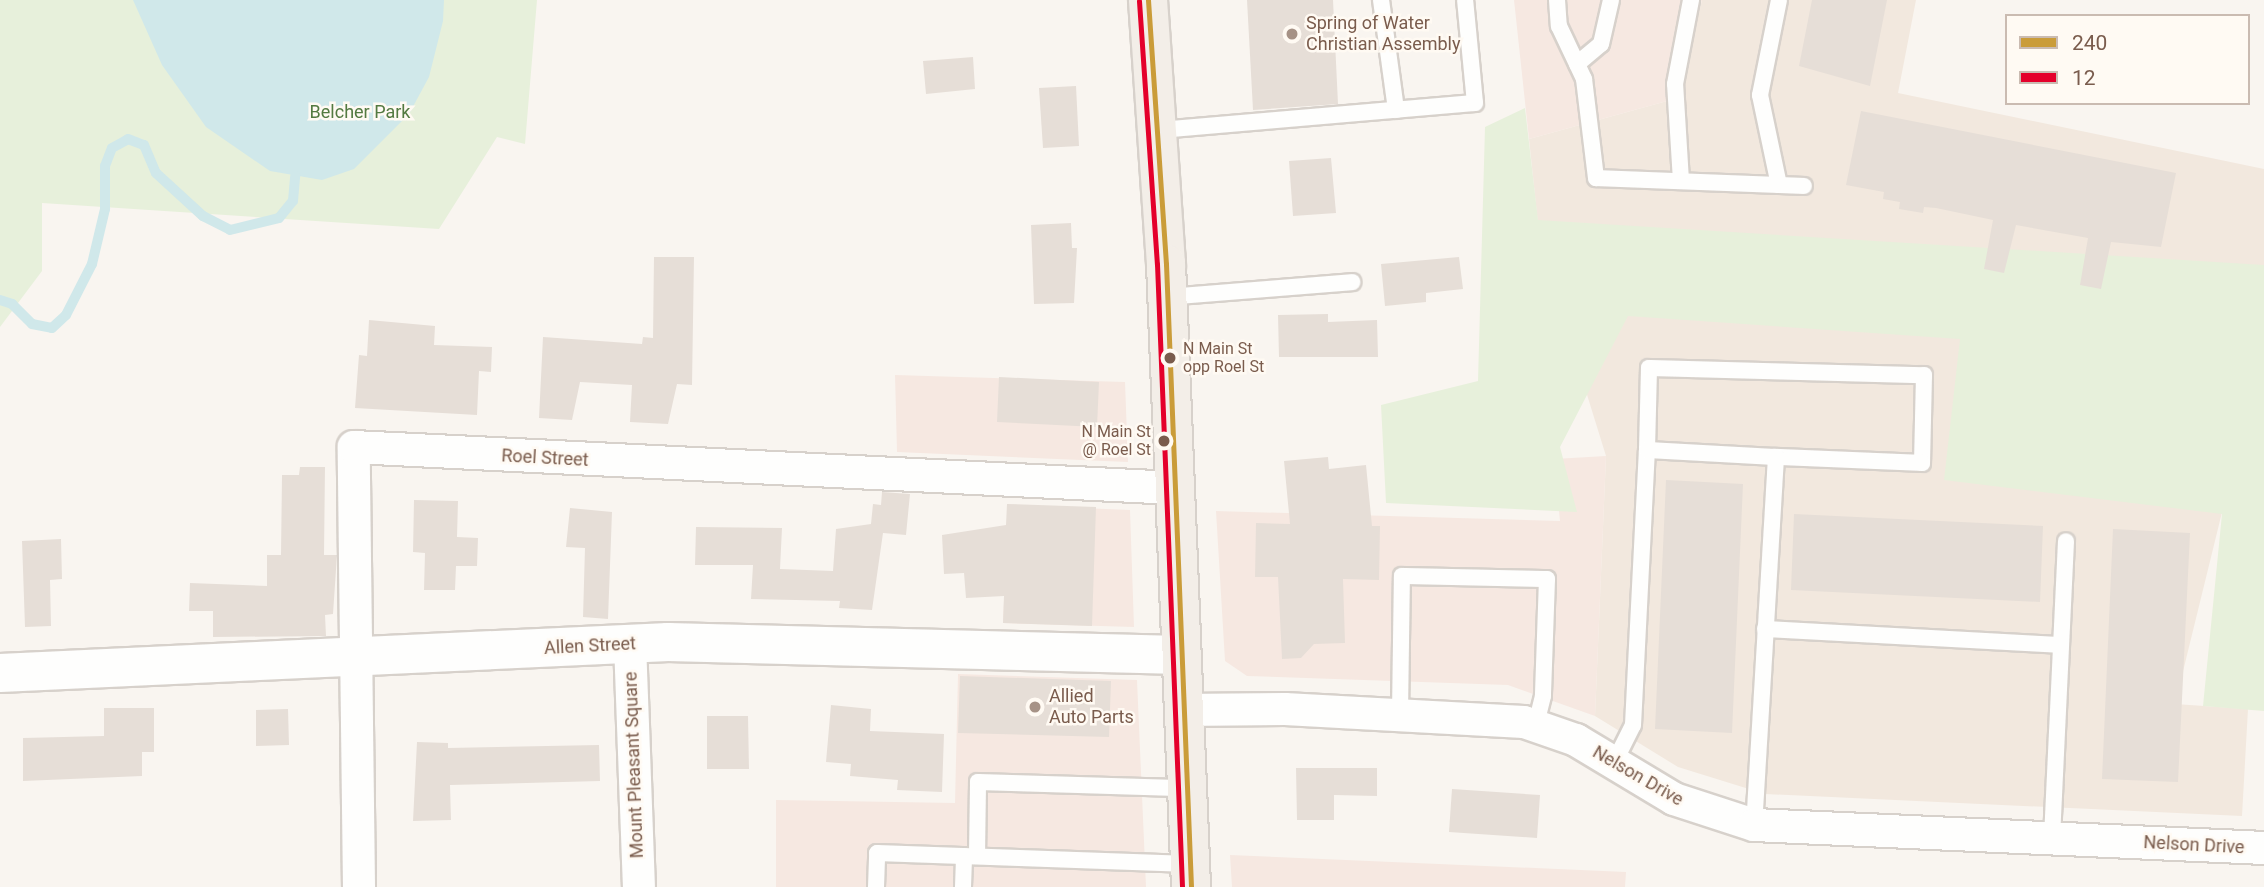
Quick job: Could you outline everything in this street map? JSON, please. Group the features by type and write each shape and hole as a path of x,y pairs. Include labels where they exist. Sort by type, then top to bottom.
{"main road":[{"path":"1148,0 1159,130 1190,876"}],"street":[{"name":"Roel Street","path":"359,887 354,447 1174,488"},
{"name":"Allen Street","path":"0,673 356,660 630,643 744,642 1181,655"},
{"name":"Mount Pleasant Square","path":"630,643 639,887"},
{"name":"Nelson Drive","path":"1182,710 1399,713 1536,725 1614,763 1674,799 1754,825 2264,848"}],"lane":[{"path":"1381,0 1396,110"},
{"path":"1159,130 1475,103 1465,0"},
{"path":"1557,0 1559,26 1577,64 1587,98 1596,178 1804,186"},
{"path":"1577,64 1601,44 1611,0"},
{"path":"1681,181 1675,84 1691,0"},
{"path":"1779,0 1760,95 1779,185"},
{"path":"1167,297 1352,282"},
{"path":"1614,763 1633,724 1647,450 1648,368 1924,375 1922,463 1647,450"},
{"path":"1754,825 1760,799 1765,629 1776,457"},
{"path":"2052,838 2066,541"},
{"path":"1399,713 1402,576 1547,579 1543,696 1536,725"},
{"path":"1765,629 2060,645"},
{"path":"963,887 970,856 978,782 1186,788"},
{"path":"876,887 877,853 970,856 1190,876"}],"shaded area":[{"path":"1514,0 1702,0 1678,98 1529,139"},
{"path":"1702,0 1916,0 1898,93 2264,169 2264,341 2175,704 2248,709 2242,816 1765,794 1678,767 1595,716 1606,456 1540,243 1529,139 1678,98"},
{"path":"895,375 1125,382 1128,462 897,452"},
{"path":"1606,456 1595,716 1508,685 1247,676 1225,661 1216,511 1560,521 1554,459"},
{"path":"1008,505 1130,510 1134,627 1003,623"},
{"path":"958,674 1137,680 1146,887 776,887 776,800 955,803"},
{"path":"1230,855 1626,872 1625,887 1232,887"}],"green space":[{"name":"Belcher Park","path":"0,0 537,0 525,144 497,137 439,229 42,203 42,271 0,327"},
{"path":"1525,108 1538,220 2264,265 2264,711 2203,706 2222,514 1944,480 1960,339 1628,316 1560,447 1577,512 1386,503 1381,405 1478,381 1485,127"}],"water":[{"path":"133,0 444,0 443,21 429,77 409,114 354,169 322,180 270,171 206,127 162,65"}],"building":[{"name":"Spring of Water Christian Assembly","path":"1247,0 1333,0 1338,104 1253,110"},
{"path":"1812,0 1887,0 1870,86 1799,66"},
{"path":"973,57 975,89 926,94 923,61"},
{"path":"1076,86 1079,146 1043,148 1039,88"},
{"path":"1861,111 2176,173 2161,247 2111,242 2101,289 2080,285 2088,238 2016,225 2004,273 1984,269 1993,220 1936,208 1924,207 1923,213 1899,209 1900,202 1883,199 1884,192 1846,185"},
{"path":"1331,158 1336,213 1293,216 1289,161"},
{"path":"1071,223 1072,248 1077,248 1074,303 1034,304 1031,225"},
{"path":"654,257 694,257 692,385 677,384 668,424 630,422 632,385 580,382 572,420 539,418 543,337 642,344 643,337 653,338"},
{"path":"1459,257 1463,289 1426,293 1426,302 1385,306 1381,264"},
{"path":"1328,314 1328,322 1377,320 1378,357 1279,357 1278,315"},
{"path":"369,320 435,326 434,345 492,347 491,372 479,371 477,415 355,408 359,355 367,356"},
{"path":"999,377 1099,382 1097,427 997,422"},
{"path":"1328,457 1329,469 1366,465 1372,526 1380,526 1379,580 1343,579 1345,643 1314,644 1301,658 1282,659 1278,577 1255,577 1256,523 1290,524 1284,461"},
{"path":"300,467 325,467 324,555 337,555 333,614 325,615 326,636 213,637 213,611 189,611 190,583 267,586 267,555 281,555 282,475 299,475"},
{"path":"1666,480 1743,484 1732,733 1655,729"},
{"path":"882,492 910,494 906,535 883,533 872,610 839,608 840,601 751,599 753,565 695,565 696,527 782,528 780,569 833,571 836,529 871,524 873,504 881,505"},
{"path":"414,500 458,501 457,537 478,538 477,566 456,566 455,590 424,590 425,553 413,552"},
{"path":"1007,504 1096,507 1092,626 1003,623 1004,596 966,598 964,573 944,574 942,535 1006,525"},
{"path":"570,508 612,512 608,619 583,617 585,548 566,547"},
{"path":"1794,514 2043,526 2040,602 1791,590"},
{"path":"2113,529 2190,533 2178,782 2102,779"},
{"path":"61,539 62,579 50,580 51,626 25,627 22,541"},
{"name":"Allied Auto Parts","path":"960,676 1111,681 1109,737 958,733"},
{"path":"831,705 871,709 870,731 944,734 942,792 897,790 898,780 850,776 851,764 826,762"},
{"path":"104,708 154,708 154,752 142,752 142,776 23,781 23,738 104,736"},
{"path":"288,709 289,745 256,746 256,710"},
{"path":"707,716 748,716 749,769 707,769"},
{"path":"417,742 448,743 448,748 599,745 600,781 450,785 451,820 413,821"},
{"path":"1296,768 1377,768 1377,796 1334,795 1334,820 1297,820"},
{"path":"1452,789 1540,795 1537,838 1449,832"}],"waterway":[{"path":"0,300 12,304 32,324 52,328 66,315 92,264 105,209 105,166 112,148 128,139 144,145 156,173 203,216 230,230 279,218 293,201 295,176"}],"transit line":[{"name":"240","path":"1148,0 1166,264 1191,887"},
{"name":"12","path":"1139,1 1157,264 1182,887"}],"place":[{"name":"Spring of Water Christian Assembly","path":"1292,34"},
{"name":"N Main St opp Roel St","path":"1170,358"},
{"name":"N Main St @ Roel St","path":"1164,441"},
{"name":"Allied Auto Parts","path":"1035,707"}]}
